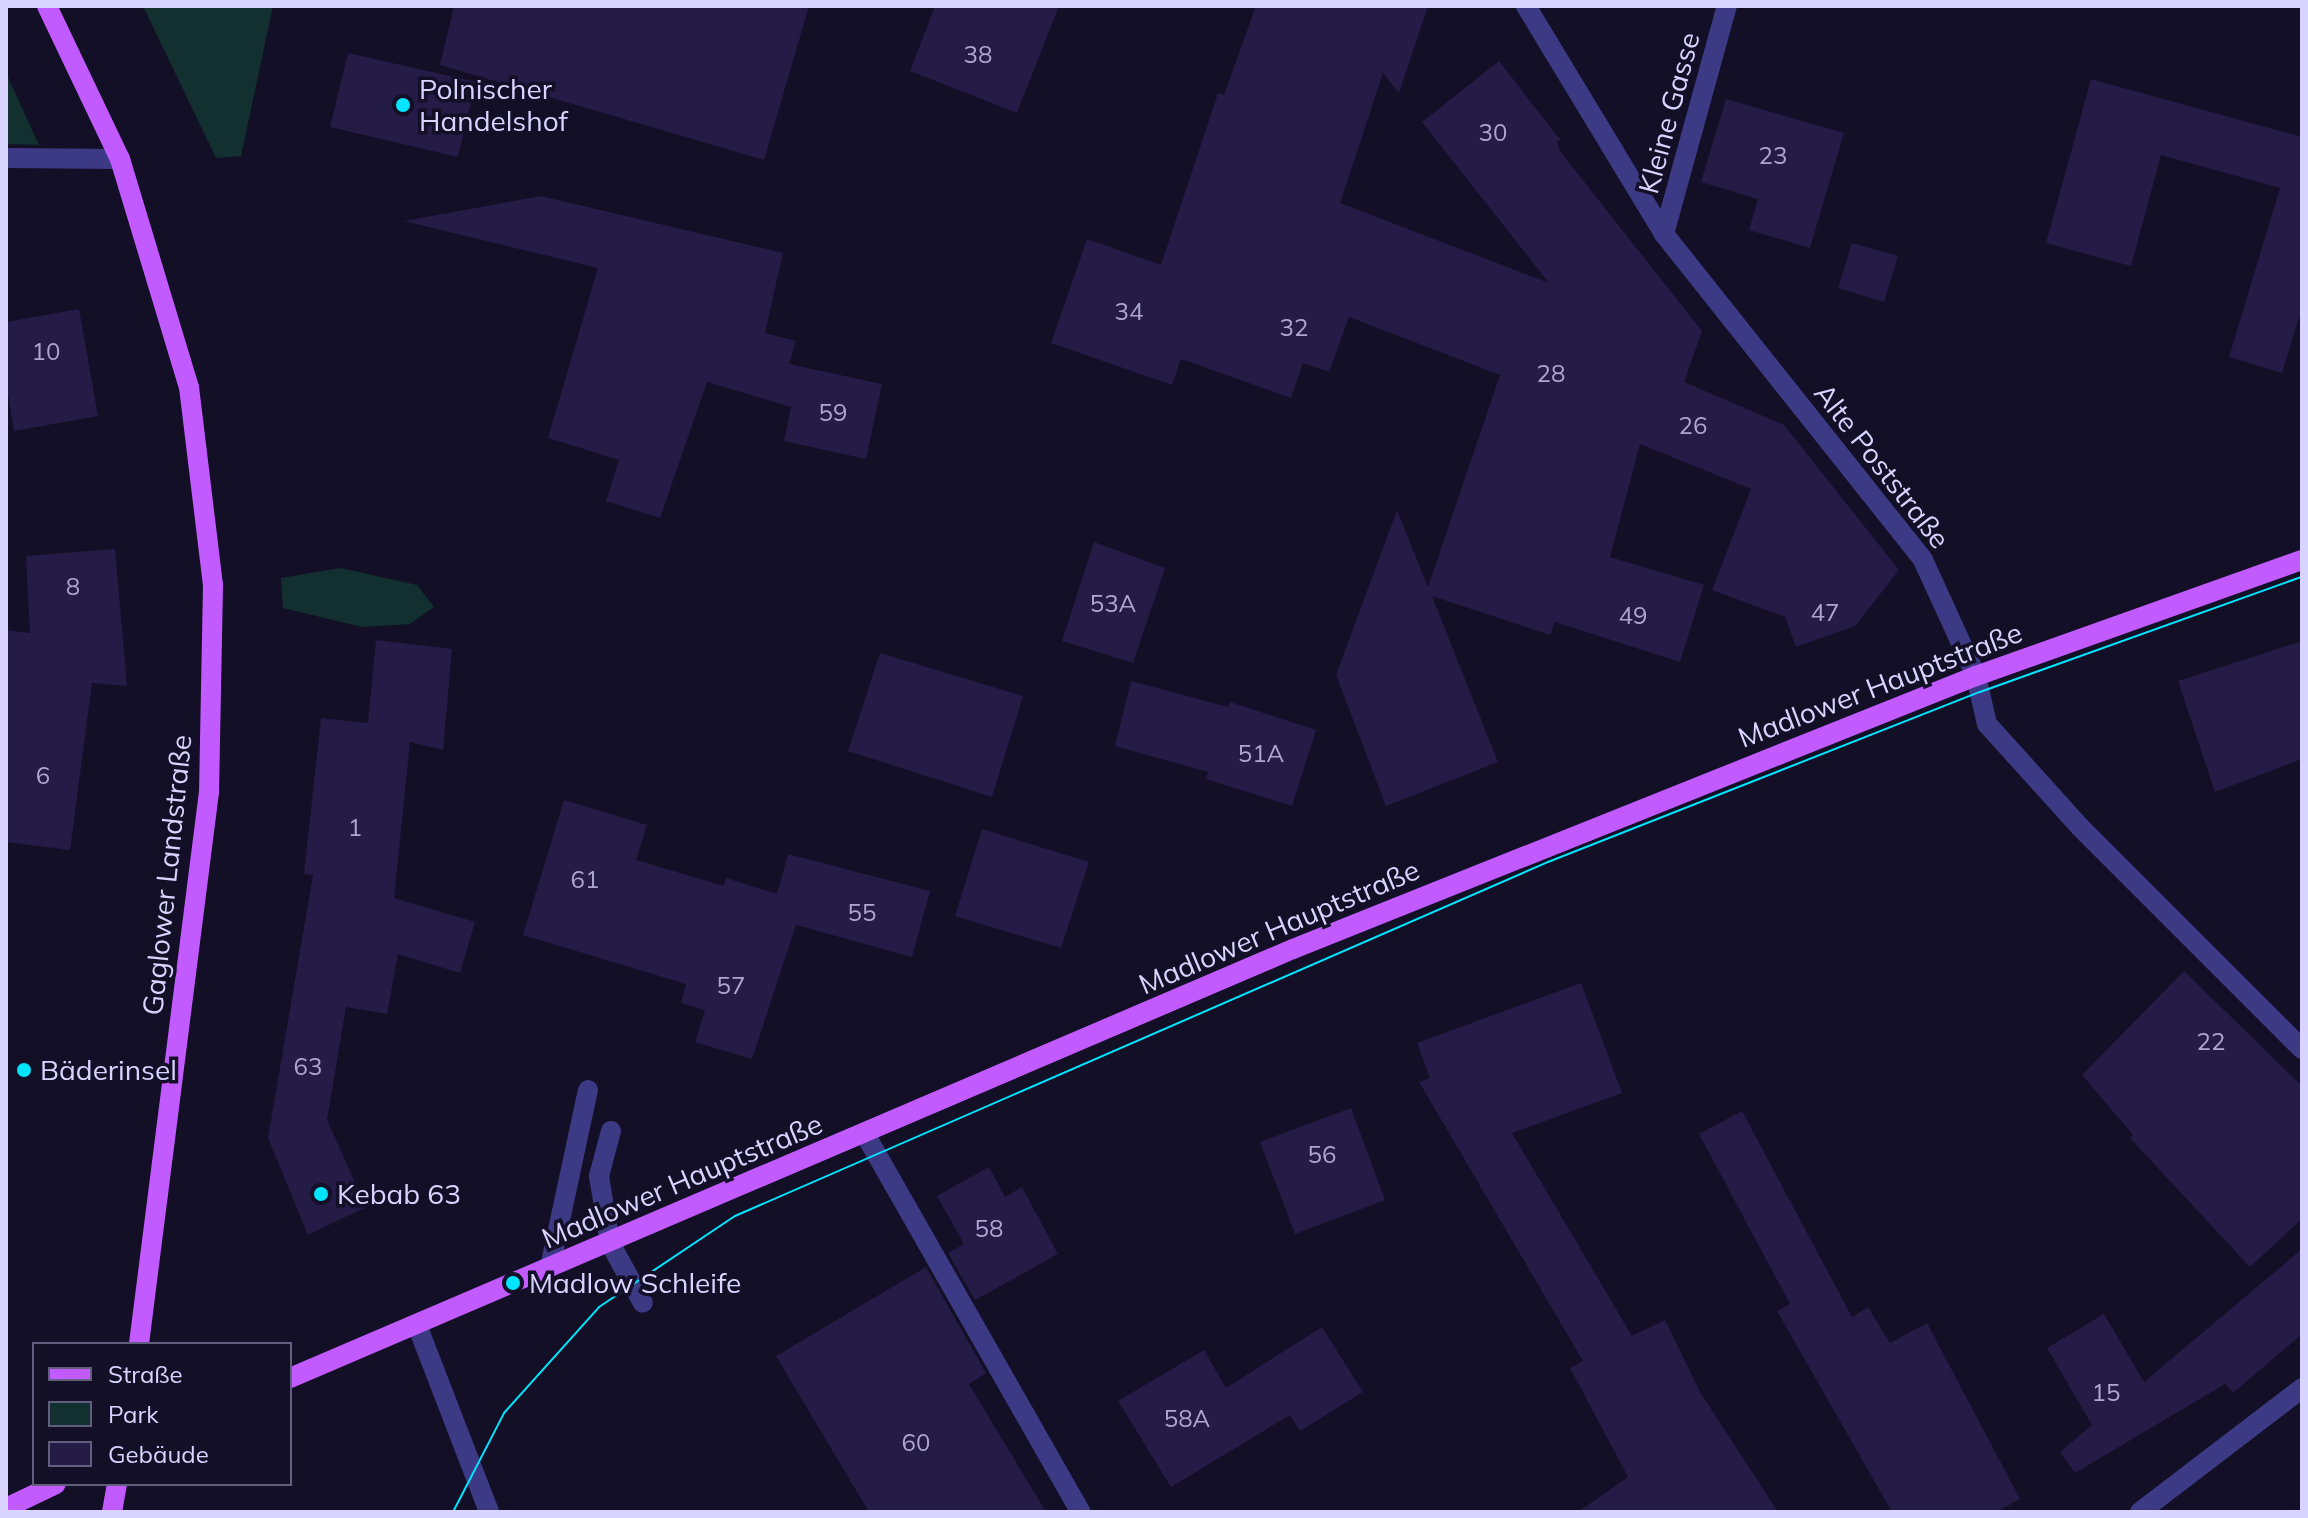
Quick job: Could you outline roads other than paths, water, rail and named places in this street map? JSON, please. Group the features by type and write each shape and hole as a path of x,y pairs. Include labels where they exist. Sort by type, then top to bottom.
{"main road":[{"name":"Gaglower Landstraße","path":"47,6 120,159 189,387 213,585 209,792 139,1342"},
{"name":"Madlower Hauptstraße","path":"292,1377 1293,949 1976,676 2302,560"},
{"path":"6,1508 52,1486"},
{"path":"112,1512 117,1486"}],"street":[{"name":"Alte Poststraße","path":"1526,6 1664,234 1923,560 1976,676 1987,724 2080,827 2302,1049"},
{"name":"Kleine Gasse","path":"1664,234 1727,6"},
{"path":"6,158 120,159"},
{"path":"550,1267 588,1090"},
{"path":"611,1131 599,1176 610,1243 643,1303"},
{"path":"865,1134 1081,1512"},
{"path":"417,1325 489,1512"},
{"path":"2140,1512 2302,1388"}],"tram line":[{"path":"453,1512 504,1413 599,1307 735,1216 1548,862 1980,692 2302,577"}],"place":[{"name":"Polnischer Handelshof","path":"403,105"},
{"name":"Bäderinsel","path":"24,1070"},
{"name":"Kebab 63","path":"321,1194"},
{"name":"Madlow Schleife","path":"513,1283"}]}
